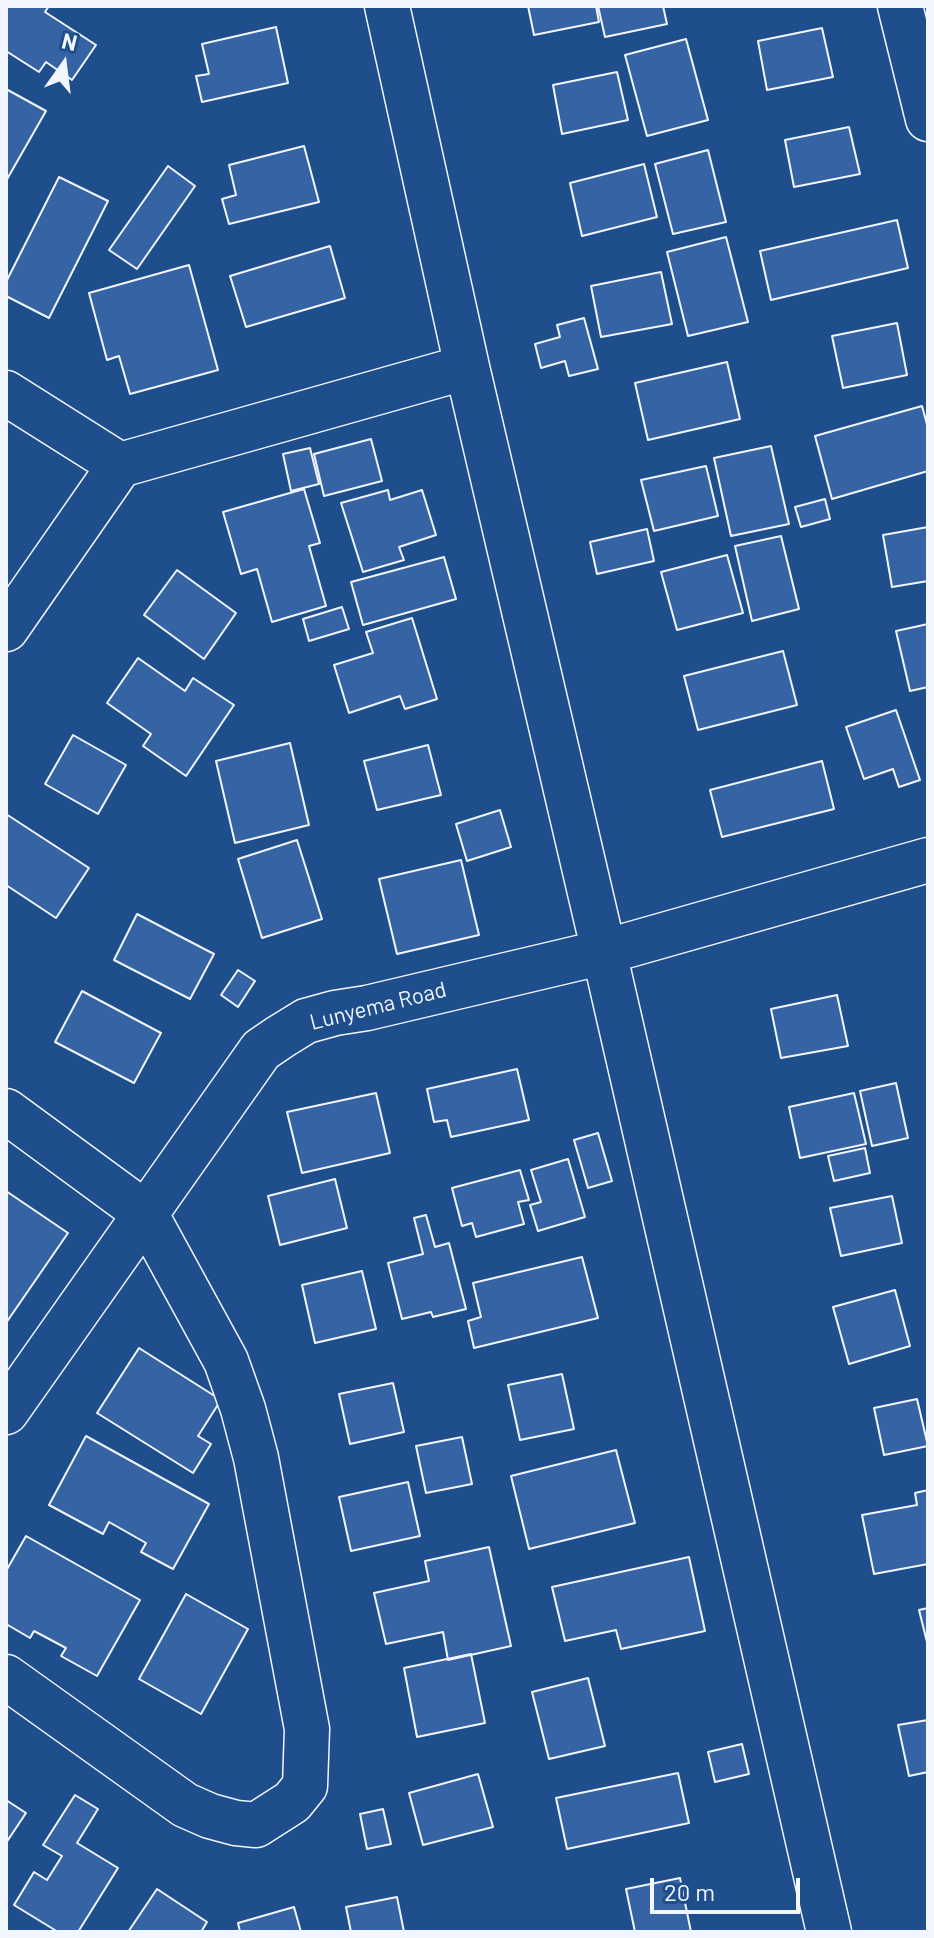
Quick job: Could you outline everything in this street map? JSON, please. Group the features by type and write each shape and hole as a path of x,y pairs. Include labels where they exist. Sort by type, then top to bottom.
{"street":[{"path":"387,6 467,367 829,1932"},
{"path":"900,6 928,119"},
{"path":"6,629 120,465 467,367"},
{"path":"6,393 120,465"},
{"name":"Lunyema Road","path":"6,1412 261,1050 306,1021 604,952 928,860"},
{"path":"6,1111 145,1213 226,1361 256,1458 307,1729 305,1786 292,1802 256,1825 210,1816 185,1805 6,1677"}],"building":[{"path":"8,6 49,6 45,12 96,45 72,80 46,62 39,72 6,51"},
{"path":"528,6 596,6 599,22 534,35"},
{"path":"598,6 663,6 667,24 605,37"},
{"path":"276,27 288,83 202,102 196,76 209,74 202,44"},
{"path":"822,28 833,77 767,90 758,41"},
{"path":"686,39 708,120 647,136 625,55"},
{"path":"617,72 628,120 562,134 553,85"},
{"path":"6,89 46,111 6,181"},
{"path":"849,127 860,174 794,187 785,140"},
{"path":"304,146 319,202 229,224 222,199 236,195 229,165"},
{"path":"708,150 726,222 673,234 655,164"},
{"path":"644,164 657,217 582,236 570,183"},
{"path":"168,166 195,186 137,269 109,250"},
{"path":"59,177 108,201 49,318 6,296 6,282"},
{"path":"897,220 908,268 771,300 760,251"},
{"path":"726,237 748,322 688,336 667,252"},
{"path":"330,246 345,298 246,327 230,276"},
{"path":"189,265 218,370 130,394 119,356 107,360 89,293"},
{"path":"661,272 672,324 601,337 591,286"},
{"path":"584,318 598,369 569,376 565,361 541,368 535,344 560,337 557,325"},
{"path":"897,323 907,375 843,388 832,336"},
{"path":"727,362 740,419 648,440 635,383"},
{"path":"922,406 928,428 928,471 832,499 815,436"},
{"path":"371,439 382,481 324,496 314,454"},
{"path":"771,446 789,524 731,536 714,458"},
{"path":"310,448 319,484 291,491 283,454"},
{"path":"706,466 718,516 654,531 641,480"},
{"path":"304,489 320,543 309,546 326,606 272,622 257,569 241,574 223,512"},
{"path":"388,490 390,500 422,490 436,535 399,547 404,560 363,572 341,503"},
{"path":"825,499 830,519 801,527 795,507"},
{"path":"928,527 928,581 892,587 883,535"},
{"path":"647,529 654,561 597,574 590,542"},
{"path":"781,536 799,609 752,621 735,546"},
{"path":"727,555 743,613 677,630 661,572"},
{"path":"444,557 456,599 363,625 351,582"},
{"path":"177,570 236,613 204,659 144,615"},
{"path":"342,607 349,629 309,641 303,619"},
{"path":"412,618 437,699 405,709 400,696 349,713 334,665 373,653 366,632"},
{"path":"928,624 928,687 910,691 896,631"},
{"path":"783,651 797,705 698,730 684,676"},
{"path":"138,658 185,691 193,678 234,705 186,776 143,746 151,734 107,703"},
{"path":"896,710 920,780 899,787 893,769 864,779 846,727"},
{"path":"73,735 126,765 98,814 45,784"},
{"path":"290,743 309,825 235,843 216,761"},
{"path":"428,745 441,795 377,810 364,761"},
{"path":"822,761 834,809 722,837 710,790"},
{"path":"500,810 511,847 467,861 456,824"},
{"path":"6,814 89,868 56,918 6,885"},
{"path":"297,840 322,919 262,938 238,859"},
{"path":"461,860 479,935 397,954 379,879"},
{"path":"137,914 214,954 190,999 114,960"},
{"path":"238,970 255,981 238,1007 221,995"},
{"path":"82,991 161,1033 134,1083 55,1042"},
{"path":"837,995 848,1046 781,1058 771,1009"},
{"path":"517,1069 529,1120 451,1137 447,1120 434,1122 427,1089"},
{"path":"896,1083 908,1138 872,1146 860,1091"},
{"path":"376,1093 390,1153 302,1173 287,1112"},
{"path":"854,1093 866,1144 800,1158 789,1107"},
{"path":"598,1133 612,1181 588,1188 574,1140"},
{"path":"865,1148 870,1173 834,1181 828,1156"},
{"path":"568,1159 585,1217 538,1231 530,1205 541,1202 531,1170"},
{"path":"520,1170 529,1200 518,1202 524,1224 476,1237 472,1223 462,1226 452,1188"},
{"path":"335,1179 347,1228 280,1245 268,1196"},
{"path":"6,1191 68,1233 6,1323"},
{"path":"892,1196 902,1243 841,1256 830,1208"},
{"path":"426,1215 435,1247 449,1243 466,1309 433,1317 431,1312 402,1319 388,1263 423,1254 414,1218"},
{"path":"582,1257 598,1318 474,1348 468,1321 481,1317 473,1283"},
{"path":"362,1271 376,1329 315,1343 302,1285"},
{"path":"895,1290 910,1346 849,1364 833,1307"},
{"path":"139,1348 221,1400 198,1436 211,1444 193,1473 97,1413"},
{"path":"562,1374 574,1429 520,1440 508,1385"},
{"path":"393,1383 404,1432 350,1444 339,1394"},
{"path":"917,1399 928,1446 884,1455 874,1408"},
{"path":"86,1436 209,1504 173,1569 141,1552 146,1543 109,1522 103,1534 49,1505"},
{"path":"462,1437 472,1484 426,1493 416,1446"},
{"path":"616,1450 635,1523 529,1549 511,1476"},
{"path":"408,1482 420,1536 351,1551 339,1497"},
{"path":"928,1490 928,1564 874,1574 862,1515 917,1505 915,1493"},
{"path":"26,1536 140,1600 97,1676 61,1656 66,1648 34,1631 30,1638 6,1624 6,1571"},
{"path":"489,1547 511,1646 448,1660 443,1632 386,1644 374,1593 429,1581 425,1561"},
{"path":"689,1557 705,1631 621,1649 616,1630 565,1641 552,1587"},
{"path":"186,1594 248,1629 201,1714 139,1679"},
{"path":"928,1608 928,1646 919,1610"},
{"path":"471,1654 485,1723 417,1737 404,1668"},
{"path":"588,1678 605,1746 549,1759 532,1692"},
{"path":"928,1720 928,1772 909,1776 898,1725"},
{"path":"742,1744 749,1774 715,1782 708,1752"},
{"path":"678,1773 689,1823 567,1849 556,1798"},
{"path":"478,1774 493,1827 423,1845 409,1793"},
{"path":"75,1795 98,1809 77,1843 118,1868 78,1932 58,1932 14,1905 34,1872 47,1880 62,1856 43,1845"},
{"path":"6,1800 26,1813 6,1843"},
{"path":"383,1809 391,1844 367,1849 360,1814"},
{"path":"680,1878 691,1932 635,1932 626,1889"},
{"path":"157,1889 207,1922 201,1932 128,1932"},
{"path":"397,1897 404,1932 351,1932 346,1907"},
{"path":"294,1907 301,1932 240,1932 238,1923"}]}
